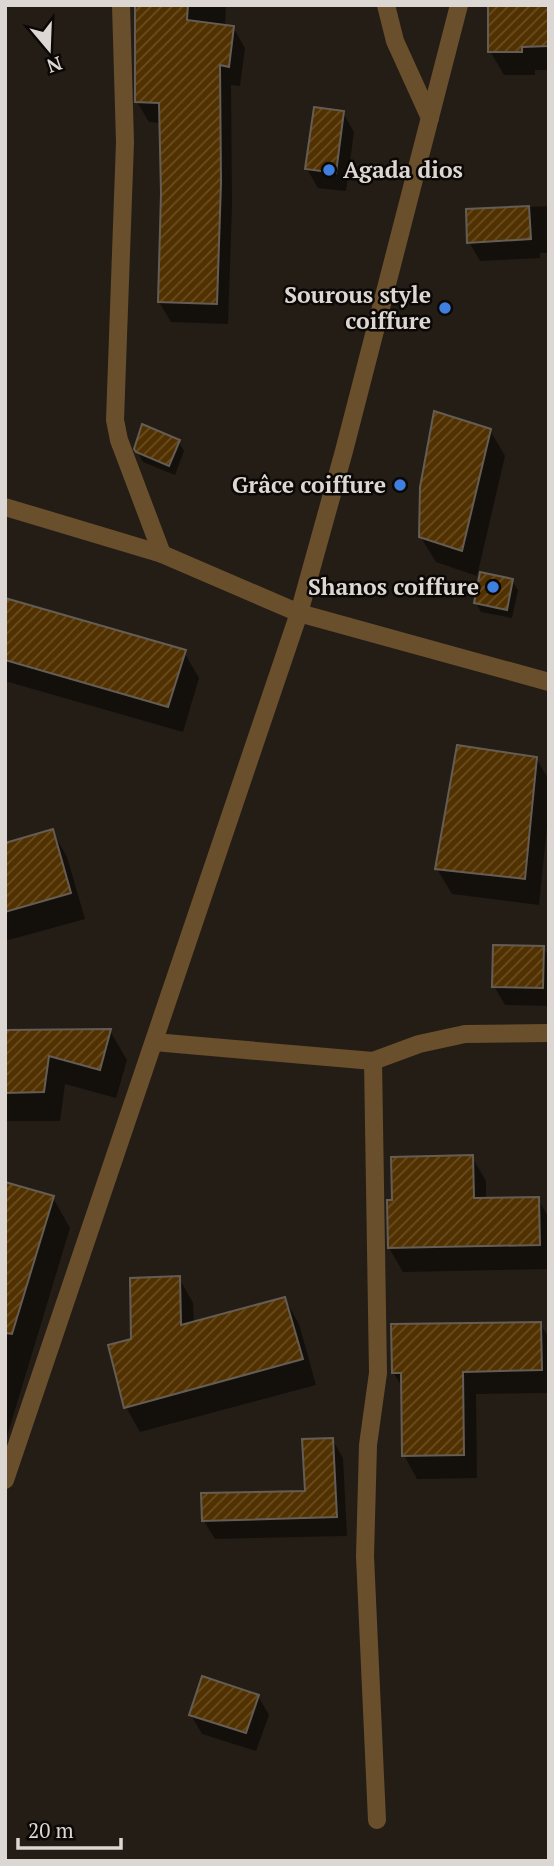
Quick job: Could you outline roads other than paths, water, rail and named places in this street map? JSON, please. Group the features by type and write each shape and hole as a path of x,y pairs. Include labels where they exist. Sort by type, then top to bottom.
{"street":[{"path":"121,5 125,142 115,420 119,440 162,554"},
{"path":"386,5 395,41 430,118"},
{"path":"5,1479 299,613 460,5"},
{"path":"5,507 162,554 299,613 549,682"},
{"path":"154,1042 373,1061 419,1044 465,1034 549,1033"},
{"path":"373,1061 378,1373 368,1445 365,1556 377,1821"}],"place":[{"name":"Agada dios","path":"329,170"},
{"name":"Sourous style coiffure","path":"445,308"},
{"name":"Grâce coiffure","path":"400,485"},
{"name":"Shanos coiffure","path":"493,587"}]}
